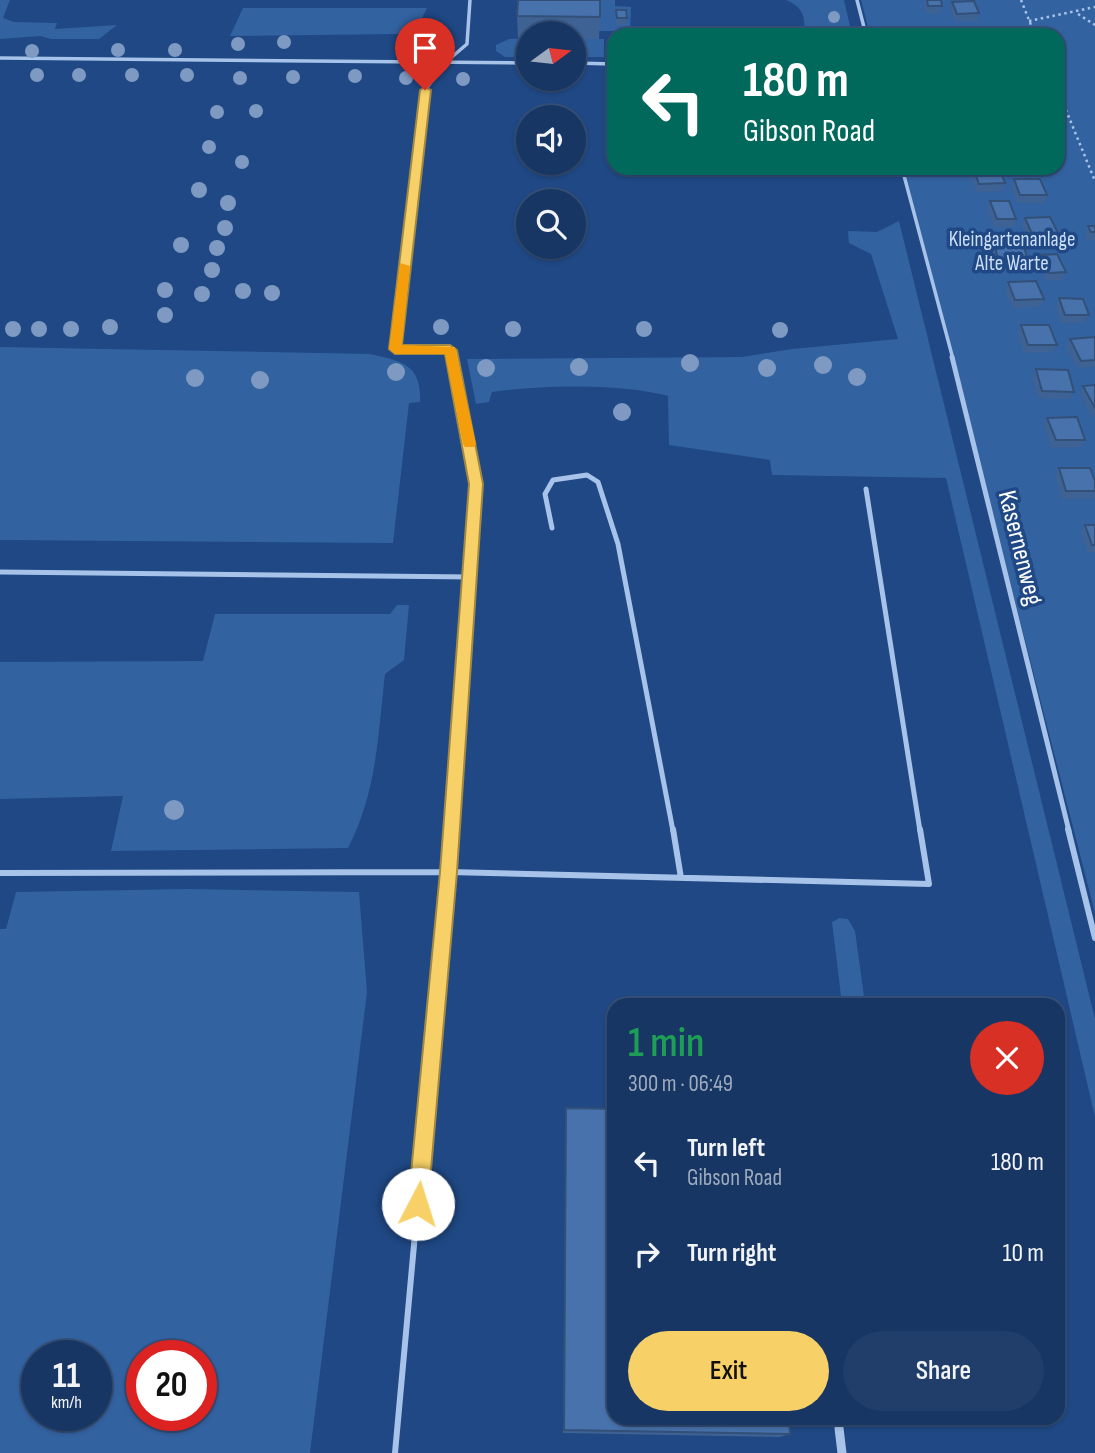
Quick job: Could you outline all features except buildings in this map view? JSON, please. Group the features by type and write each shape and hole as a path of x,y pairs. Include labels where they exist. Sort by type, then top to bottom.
{"street":[{"path":"839,1428 842,1453"}],"lane":[{"path":"395,1453 449,872 476,484 450,350 395,349 425,90 446,62 467,44 470,0"},
{"path":"857,0 864,28"},
{"path":"0,58 516,63"},
{"path":"586,64 607,64"},
{"name":"Kasernenweg","path":"904,175 970,424 1095,938"},
{"path":"552,528 545,494 553,480 572,475 587,475 598,482 618,544 657,736 681,878"},
{"path":"0,873 449,872 929,884 866,489"},
{"path":"0,572 471,577"}],"path":[{"path":"1021,0 1032,28"},
{"path":"1029,21 1041,17 1077,14 1095,7"},
{"path":"1077,14 1095,24"},
{"path":"1065,108 1095,181"}],"green space":[{"path":"0,0 10,0 3,18 14,22 57,23 55,29 117,25 99,39 51,39 40,36 0,39"},
{"path":"599,0 615,0 615,6 631,7 630,28 607,28 607,31 599,31"},
{"path":"786,0 844,0 850,28 804,28 802,13"},
{"name":"Kleingartenanlage Alte Warte","path":"861,0 1095,0 1095,913 906,175 1065,175 1065,28 868,28"},
{"path":"243,8 427,8 417,28 400,34 230,36"},
{"path":"516,39 516,57 505,57 496,51 496,45"},
{"path":"586,39 604,39 604,57 586,57"},
{"path":"899,221 1095,1019 1095,1117 946,478 772,475 770,460 669,445 668,396 649,392 581,386 533,388 492,392 489,402 476,404 467,359 742,357 792,349 898,339 871,254 849,243 848,231 877,232"},
{"path":"0,347 370,354 400,362 413,372 417,379 420,402 409,403 393,543 0,540"},
{"path":"397,605 409,605 404,660 385,674 371,784 358,827 348,848 111,851 123,796 0,799 0,662 203,661 215,614 390,614"},
{"path":"188,889 359,892 367,992 310,1453 0,1453 0,929 6,929 16,892"},
{"path":"839,918 848,919 855,931 864,998 841,998 832,922"}],"slow traffic":[{"path":"404,266 395,349 450,350 455,384 470,444"}],"route":[{"path":"418,1204 449,872 476,484 466,421 455,384 450,350 395,349 425,90"}]}
